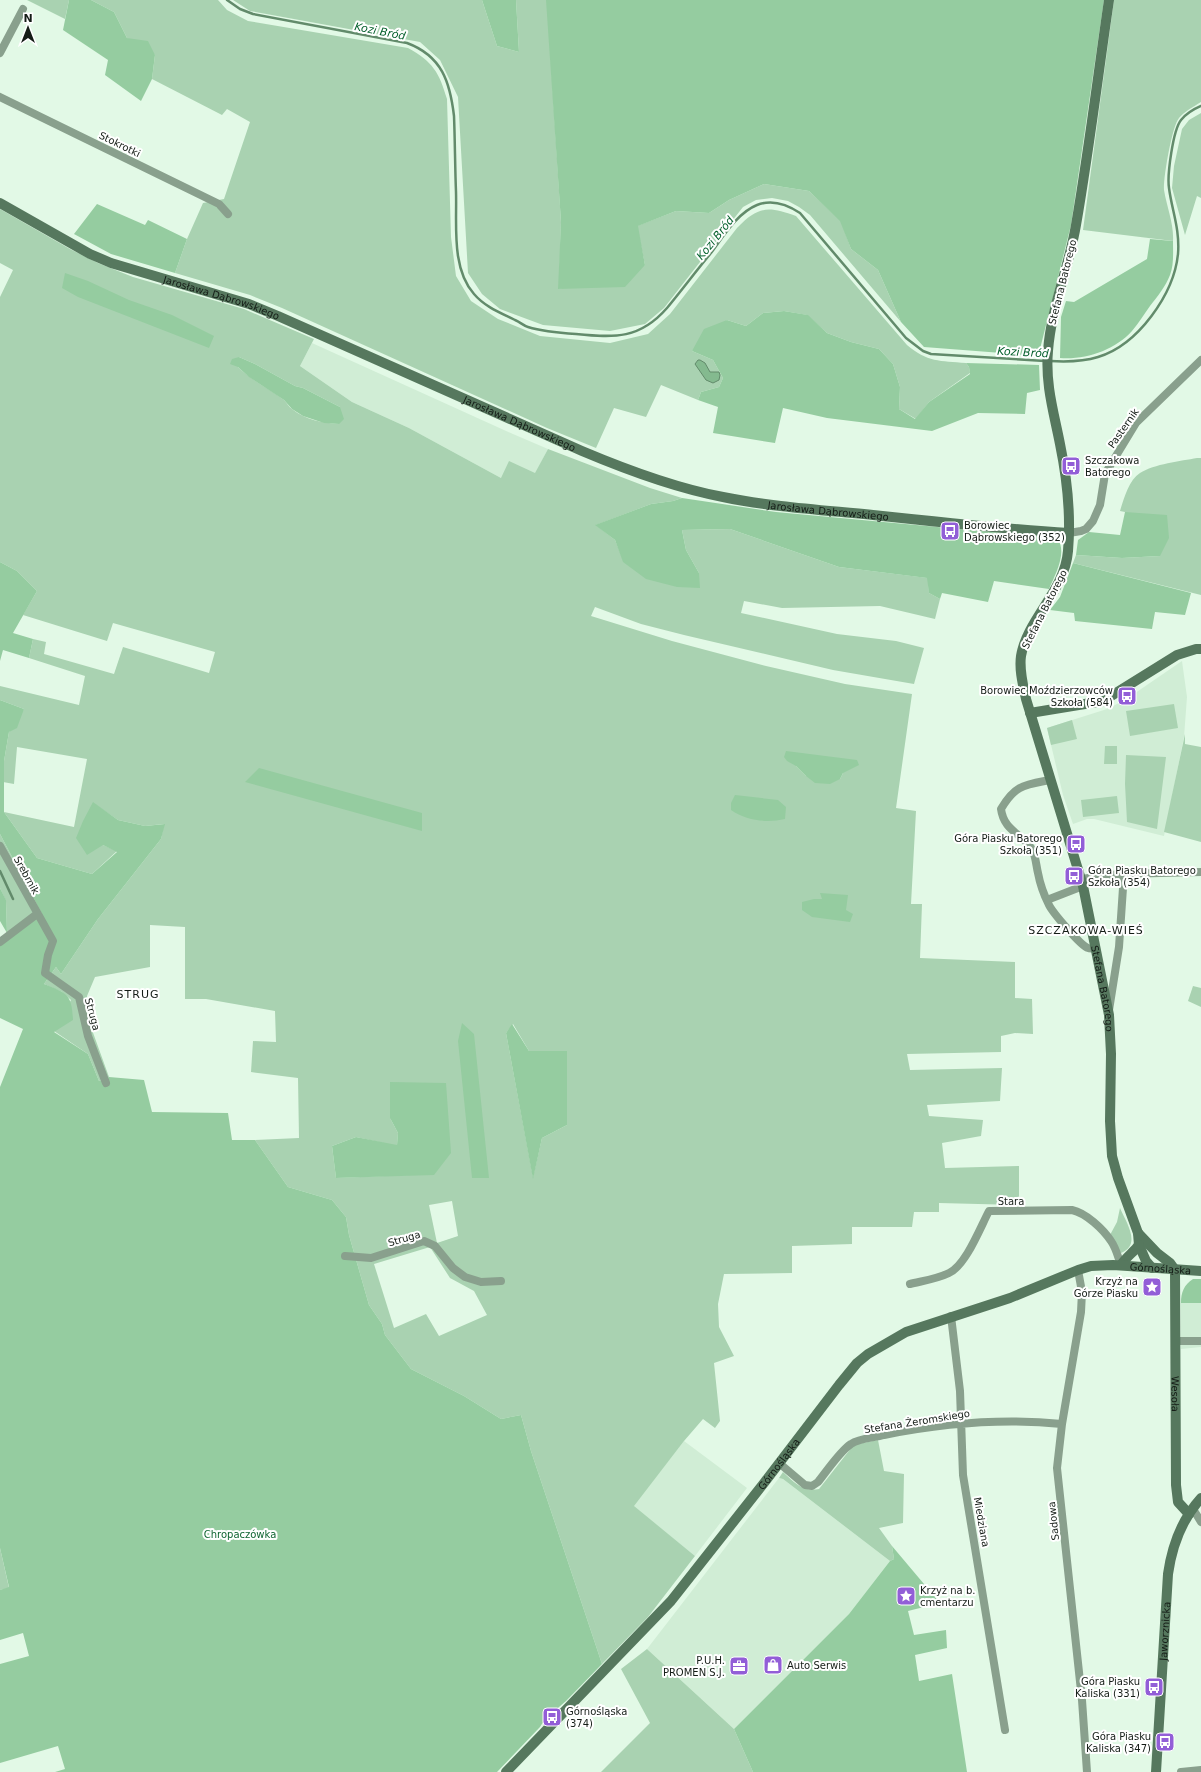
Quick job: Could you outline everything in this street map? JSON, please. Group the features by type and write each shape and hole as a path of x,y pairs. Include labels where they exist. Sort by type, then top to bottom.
{"street":[{"name":"Stefana Batorego","path":"1109,0 1076,226 1053,318 1048,351 1047,374 1049,394 1063,461 1069,532 1068,553 1063,572 1032,629 1022,653 1021,667 1022,685 1082,883 1109,1015 1111,1054 1110,1121 1112,1156 1118,1178 1138,1233 1139,1244 1146,1261 1152,1268"},
{"path":"0,53 23,9"},
{"name":"Stokrotki","path":"0,97 219,204 228,214"},
{"name":"Jarosława Dąbrowskiego","path":"0,203 90,254 111,263 248,304 298,324 612,464 674,484 722,497 761,504 948,524 1069,532"},
{"name":"Pasternik","path":"1069,532 1086,529 1093,521 1100,505 1105,474 1136,423 1201,360"},
{"path":"1030,713 1103,702 1177,655 1201,650"},
{"path":"1050,780 1022,786 1007,799 1000,809 1002,818 1009,829 1022,838 1035,855 1038,873 1050,907 1073,935 1088,948 1095,948"},
{"name":"Srebrnik","path":"0,846 37,914 54,941"},
{"path":"1047,900 1082,883 1124,873 1201,872"},
{"path":"1109,1015 1119,947 1124,873"},
{"path":"0,942 37,914"},
{"name":"Struga","path":"54,941 48,955 44,973 79,996 88,1036 106,1084"},
{"name":"Stara","path":"910,1284 948,1273 958,1268 989,1211 1079,1212 1101,1230 1112,1242 1121,1265"},
{"name":"Stefana Batorego","path":"1138,1233 1157,1253 1170,1263 1175,1270"},
{"name":"Struga","path":"346,1256 371,1258 424,1241 435,1246 453,1268 465,1277 481,1282 500,1282"},
{"name":"Górnośląska","path":"1121,1265 1125,1258 1133,1254 1139,1244"},
{"path":"1152,1268 1157,1253"},
{"name":"Górnośląska","path":"506,1772 670,1601 857,1363 884,1343 906,1332 951,1316 1010,1298 1091,1266 1121,1265 1201,1271"},
{"name":"Sadowa","path":"1078,1270 1082,1292 1081,1312 1062,1424 1057,1468 1082,1700 1087,1772"},
{"name":"Wesoła","path":"1175,1270 1174,1341 1176,1485 1178,1502 1191,1512"},
{"name":"Miedziana","path":"951,1316 960,1391 960,1423 964,1475 1005,1730"},
{"path":"1174,1341 1201,1341"},
{"name":"Stefana Żeromskiego","path":"779,1463 805,1485 812,1486 818,1482 852,1443 895,1433 960,1423 993,1420 1026,1420 1062,1424"},
{"name":"Jaworznicka","path":"1156,1772 1168,1574 1176,1542 1191,1512 1201,1498"},
{"path":"1191,1512 1201,1522"},
{"path":"1181,1772 1201,1770"}],"shaded area":[{"path":"27,0 69,0 65,19"},
{"path":"91,0 218,0 227,10 248,21 408,48 424,58 438,75 447,99 451,237 456,276 471,301 498,319 540,336 610,343 648,334 670,314 737,228 751,215 764,210 771,210 796,216 907,345 914,351 934,360 966,363 969,367 970,373 929,402 916,419 899,409 900,387 893,364 879,349 851,342 827,333 807,315 784,311 763,313 746,326 727,320 692,351 713,360 723,378 719,387 701,392 698,400 661,385 646,417 614,408 596,448 547,428 282,308 250,295 175,273 187,239 203,203 224,199 250,122 227,109 222,115 152,79 155,55 127,38 114,12"},
{"path":"233,0 482,0 497,46 519,52 516,0 547,0 561,222 559,289 645,265 637,226 676,211 709,213 729,200 764,184 809,191 841,221 851,249 878,270 901,322 810,215 788,201 772,198 756,200 743,207 664,308 645,324 610,331 543,325 500,309 482,294 468,273 458,97 440,60 420,42 250,11"},
{"path":"1114,0 1201,0 1201,102 1184,113 1176,123 1168,153 1165,175 1164,190 1171,222 1173,241 1083,230"},
{"path":"1201,113 1201,198 1197,196 1185,235 1172,188 1174,166 1182,129 1189,120"},
{"path":"0,209 70,249 98,263 133,277 244,309 314,339 300,366 352,402 409,428 501,478 509,461 535,473 548,449 650,488 682,498 673,501 651,504 596,525 615,540 624,562 699,573 686,550 682,530 730,529 839,567 928,578 929,593 940,599 935,619 880,606 782,608 744,601 741,613 837,634 896,641 924,648 914,684 833,670 684,635 641,624 595,607 591,616 672,641 766,666 845,684 912,694 896,808 916,811 911,904 922,904 920,958 1015,962 1015,998 1032,999 1033,1034 1015,1033 1001,1036 1001,1052 907,1054 910,1070 1002,1068 1000,1101 927,1105 929,1116 983,1120 981,1136 942,1143 945,1168 1019,1166 1019,1205 939,1203 939,1212 914,1212 912,1227 852,1227 852,1244 792,1246 792,1273 724,1274 718,1304 719,1327 734,1356 714,1363 720,1421 715,1428 703,1419 684,1441 634,1506 695,1556 648,1617 602,1664 531,1451 521,1415 501,1419 464,1396 411,1369 385,1335 382,1324 369,1305 349,1235 346,1217 332,1200 288,1187 255,1140 299,1138 298,1078 251,1072 253,1041 276,1042 275,1011 206,999 185,999 185,927 150,925 150,967 95,977 87,996 87,1016 109,1077 99,1081 88,1054 54,1031 71,1000 62,992 44,984 56,967 61,974 98,919 161,839 164,824 145,826 118,820 93,803 103,845 117,851 92,874 37,858 4,812 74,827 87,759 17,747 14,784 3,782 4,761 9,732 24,709 0,700 0,686 79,705 85,676 29,658 33,639 46,642 44,654 114,674 123,647 209,673 215,652 113,623 107,641 23,615 37,591 17,571 0,562 0,297 13,270 0,263","holes":["239,357 340,407 339,424 314,420 297,413 284,400 238,367","796,766 843,773 840,779 806,776","513,1024 529,1051 567,1051 567,1125 542,1138 533,1177 506,1033","390,1118 434,1174 336,1178 332,1146 356,1137 397,1146 398,1133","452,1201 458,1236 437,1243 429,1205","430,1247 450,1278 474,1291 487,1315 439,1336 426,1314 394,1328 374,1264"]},
{"path":"312,343 548,449 535,474 501,478 409,428 352,402 300,366"},
{"path":"698,360 705,363 710,372 719,372 719,380 713,383 706,380 695,364"},
{"path":"1201,458 1201,595 1073,563 1076,555 1122,558 1160,556 1125,512 1120,511 1125,495 1133,480 1140,473 1153,467 1168,463"},
{"path":"1182,661 1187,697 1184,737 1164,836 1094,819 1087,819 1073,824 1063,795 1047,728 1107,709 1125,700"},
{"path":"1174,704 1178,728 1130,736 1126,711"},
{"path":"1072,720 1077,739 1051,745 1047,728"},
{"path":"1185,734 1185,744 1201,747 1201,842 1164,832"},
{"path":"1105,746 1117,746 1117,764 1104,764"},
{"path":"1126,755 1166,757 1157,829 1127,822 1125,784"},
{"path":"1117,796 1119,813 1083,817 1081,800"},
{"path":"0,834 42,914 7,933 6,901 0,888"},
{"path":"1193,986 1201,988 1201,1007 1188,1001"},
{"path":"1120,1208 1131,1233 1131,1245 1121,1253 1110,1235 1117,1222"},
{"path":"1181,1303 1201,1303 1201,1347 1181,1349"},
{"path":"878,1440 884,1471 904,1474 903,1523 879,1528 892,1546 894,1559 890,1561 783,1479 779,1478 783,1472 803,1488 813,1490 819,1489 852,1447 858,1444"},
{"path":"684,1441 747,1488 695,1556 633,1506"},
{"path":"779,1478 783,1479 890,1561 849,1614 734,1729 647,1649"},
{"path":"0,1548 9,1588 0,1590"},
{"path":"647,1649 734,1729 753,1772 601,1772 650,1723 621,1669"}],"green space":[{"path":"69,0 91,0 114,12 127,38 148,41 155,55 152,79 141,101 105,75 108,60 63,30"},
{"path":"482,0 516,0 519,52 497,46"},
{"path":"546,0 1104,0 1071,225 1039,356 924,347 901,322 878,270 851,249 840,221 809,191 764,184 729,200 709,213 676,211 638,226 645,265 625,287 558,289 561,222"},
{"path":"97,204 145,225 148,220 187,239 175,273 111,254 74,234"},
{"path":"1150,239 1173,241 1172,267 1164,287 1137,325 1125,338 1109,348 1090,355 1060,358 1061,317 1066,301 1074,302 1147,259"},
{"path":"65,273 88,281 129,300 172,315 214,336 209,348 78,297 62,288"},
{"path":"784,311 808,315 827,333 851,342 879,349 893,364 900,387 899,409 915,419 929,402 970,374 969,367 966,363 1039,365 1040,390 1027,393 1025,414 978,413 932,431 827,418 783,408 775,443 713,433 718,407 698,400 701,392 719,387 723,378 713,360 692,351 704,329 727,320 746,326 763,313"},
{"path":"239,357 340,407 344,419 339,424 324,423 303,416 292,409 284,400 249,377 238,367 230,364 232,359"},
{"path":"682,498 776,512 1057,538 1060,544 1061,557 1049,589 994,581 988,602 942,593 940,599 929,593 927,578 839,567 730,529 682,530 686,550 699,573 700,588 677,587 646,579 623,562 615,540 595,525 651,504 673,501"},
{"path":"1125,512 1167,515 1169,538 1160,556 1122,558 1076,555 1078,540 1089,532 1120,535"},
{"path":"0,562 17,571 37,591 13,633 33,639 29,658 3,650 0,661"},
{"path":"1073,563 1191,593 1185,615 1155,612 1152,629 1075,621 1074,613 1050,610 1060,597"},
{"name":"Chropaczówka","path":"0,700 24,709 17,728 9,732 4,761 4,812 37,858 92,874 117,852 103,845 87,855 76,838 93,802 118,820 145,826 165,824 161,839 98,919 61,974 56,967 44,984 63,992 67,996 71,1005 73,1020 54,1032 88,1054 99,1081 109,1077 144,1080 152,1112 228,1113 232,1140 255,1140 288,1187 332,1200 346,1217 349,1235 369,1305 382,1324 385,1335 411,1369 464,1396 501,1419 521,1415 531,1451 602,1664 566,1701 545,1719 540,1727 497,1772 55,1772 65,1769 58,1746 0,1763 0,1664 29,1656 23,1633 0,1640 0,1590 9,1587 0,1548 0,1087 23,1029 0,1018 0,946 42,914 0,834"},
{"path":"786,751 857,760 859,765 843,773 840,779 830,784 815,783 796,766 787,761 784,757"},
{"path":"259,768 422,813 422,831 245,782"},
{"path":"735,795 778,800 786,807 785,819 764,821 750,819 737,814 731,810 731,803"},
{"path":"0,888 6,900 7,933 0,921"},
{"path":"820,893 848,895 846,910 853,914 850,922 812,917 802,910 802,902 822,899"},
{"path":"462,1023 474,1034 489,1178 472,1178 458,1041"},
{"path":"512,1024 529,1051 567,1051 567,1125 542,1138 533,1179 506,1033"},
{"path":"390,1082 446,1083 451,1153 434,1175 336,1178 332,1146 356,1137 397,1145 398,1133 390,1118"},
{"path":"1193,1279 1201,1279 1201,1303 1181,1303 1184,1289"},
{"path":"892,1546 940,1603 908,1611 914,1635 946,1630 947,1648 915,1655 919,1681 952,1674 967,1772 753,1772 734,1729 849,1614 890,1561 894,1559"}],"waterway":[{"name":"Kozi Bród","path":"227,0 240,9 253,14 407,43 419,48 429,55 436,63 447,81 454,116 456,231 458,259 462,272 467,283 478,299 493,309 526,326 552,332 603,336 615,336 637,331 647,326 667,308 737,219 757,205 763,203 774,203 785,205 800,213 906,338 923,351 931,354 1045,361"},
{"name":"Kozi Bród","path":"1050,361 1080,361 1098,357 1113,351 1140,330 1152,316 1161,301 1175,269 1178,254 1177,228 1169,188 1173,142 1181,120 1190,112 1201,106"},
{"path":"0,871 13,899"}],"place":[{"name":"Szczakowa Batorego","path":"1071,466"},
{"name":"Borowiec Dąbrowskiego (352)","path":"950,531"},
{"name":"Borowiec Moździerzowców Szkoła (584)","path":"1127,696"},
{"name":"Góra Piasku Batorego Szkoła (351)","path":"1076,844"},
{"name":"Góra Piasku Batorego Szkoła (354)","path":"1074,876"},
{"name":"Krzyż na Górze Piasku","path":"1152,1287"},
{"name":"Krzyż na b. cmentarzu","path":"906,1596"},
{"name":"Auto Serwis","path":"773,1665"},
{"name":"P.U.H. PROMEN S.J.","path":"739,1666"},
{"name":"Góra Piasku Kaliska (331)","path":"1154,1687"},
{"name":"Górnośląska (374)","path":"552,1717"},
{"name":"Góra Piasku Kaliska (347)","path":"1165,1742"}],"district":[{"name":"SZCZAKOWA-WIEŚ","path":"1086,930"},
{"name":"STRUG","path":"138,994"}]}
